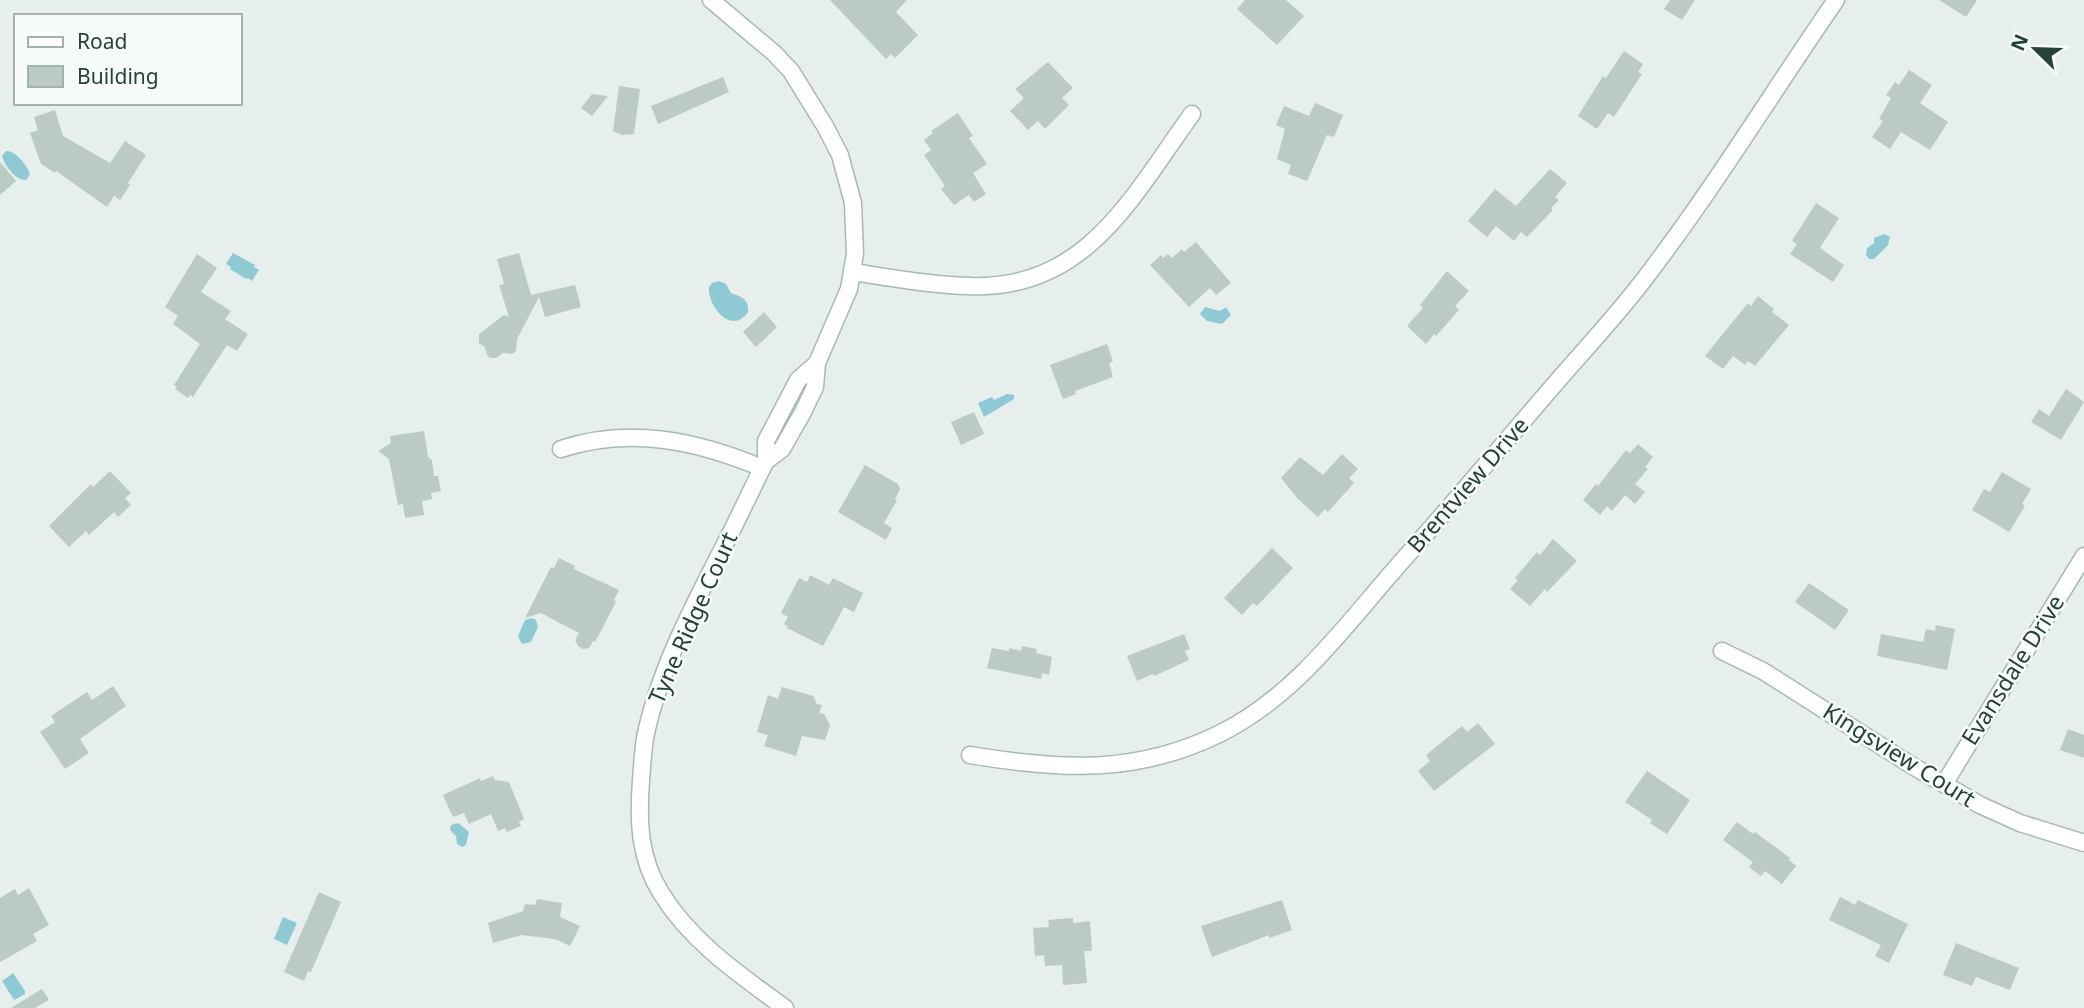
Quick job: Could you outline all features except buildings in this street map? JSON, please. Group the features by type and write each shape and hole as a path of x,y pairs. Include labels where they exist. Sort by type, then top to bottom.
{"street":[{"name":"Tyne Ridge Court","path":"711,0 782,61 800,84 825,126 840,155 853,203 853,272 841,312 817,363 798,380 766,441 764,464 693,607 663,676 645,741 639,826 642,848 661,894 683,921 727,965 785,1008"},
{"name":"Brentview Drive","path":"970,755 1072,768 1138,761 1180,750 1213,737 1252,716 1276,698 1348,623 1641,284 1695,210 1836,0"},
{"path":"853,272 972,286 1016,283 1051,271 1082,252 1111,223 1192,114"},
{"path":"561,449 598,439 648,437 764,464"},
{"name":"Evansdale Drive","path":"1944,784 2084,556"},
{"name":"Kingsview Court","path":"1722,651 1763,671 1997,814 2084,843"}],"water":[{"path":"6,151 17,155 26,166 30,174 26,180 18,178 8,168 2,156"},
{"path":"1884,234 1890,237 1888,245 1874,259 1869,259 1866,255 1867,248 1874,243 1874,238"},
{"path":"233,253 259,270 252,281 226,264"},
{"path":"719,281 726,284 731,293 746,301 748,312 742,319 728,320 716,310 709,295 709,287"},
{"path":"1205,307 1220,311 1226,307 1231,315 1222,324 1207,321 1200,314"},
{"path":"1007,394 1014,395 1014,399 984,417 978,403"},
{"path":"525,620 536,620 538,627 531,642 522,644 518,636"},
{"path":"458,823 469,832 466,845 462,847 457,844 456,836 450,830 451,825"},
{"path":"283,917 297,923 287,945 274,939"},
{"path":"13,973 25,991 25,994 14,1000 2,981"}]}
